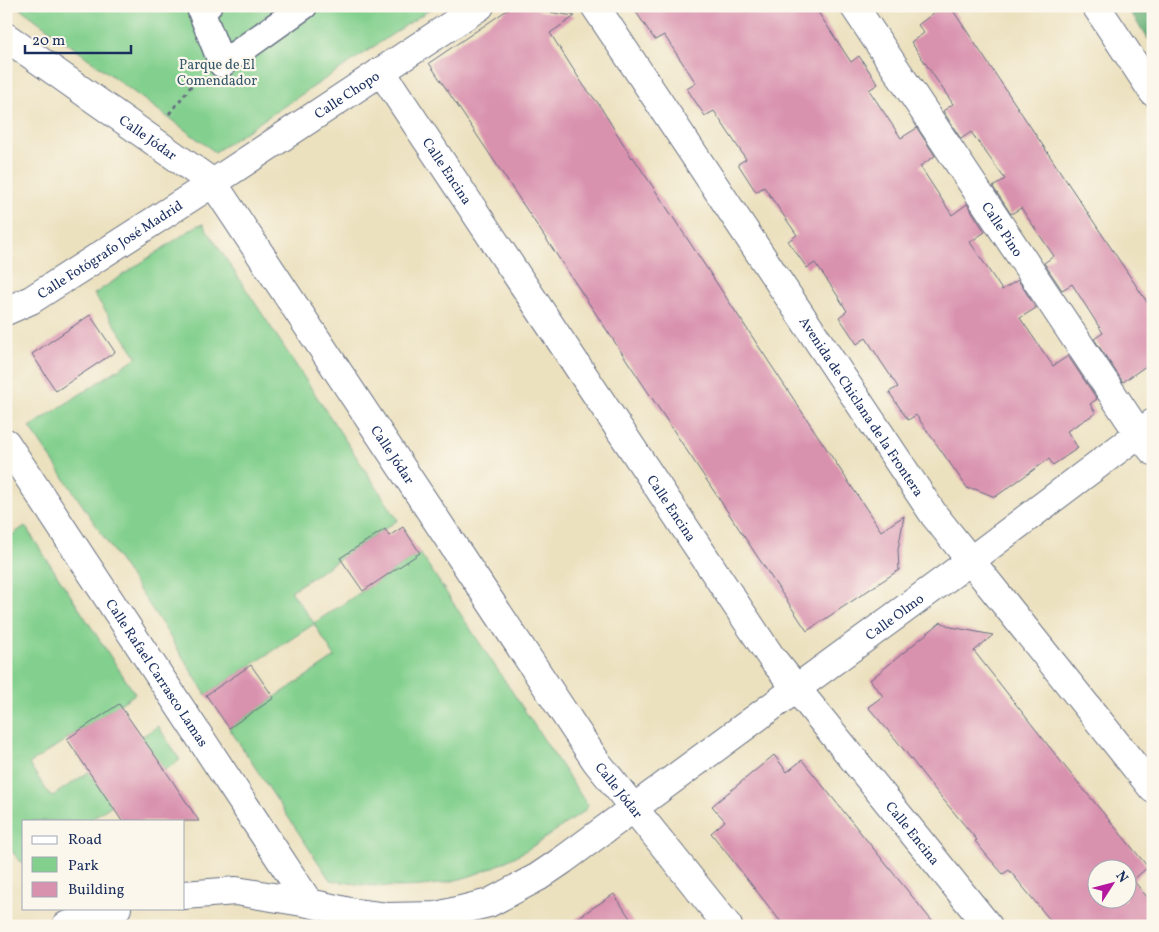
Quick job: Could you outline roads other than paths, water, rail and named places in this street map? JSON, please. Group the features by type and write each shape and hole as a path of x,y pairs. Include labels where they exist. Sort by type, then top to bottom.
{"street":[{"path":"208,6 201,11 222,64 304,6"},
{"name":"Calle Chopo","path":"213,183 480,6"},
{"name":"Avenida de Chiclana de la Frontera","path":"596,6 929,507 1153,789"},
{"name":"Calle Pino","path":"854,6 1148,436"},
{"path":"1096,6 1153,92"},
{"name":"Calle Jódar","path":"6,37 213,183 596,761 728,926"},
{"name":"Calle Encina","path":"381,71 771,657 988,926"},
{"name":"Calle Fotógrafo José Madrid","path":"6,311 31,300 213,183"},
{"name":"Calle Olmo","path":"185,895 236,891 309,903 354,913 387,917 436,916 489,903 550,869 970,561 1148,436"},
{"name":"Calle Rafael Carrasco Lamas","path":"6,443 309,903"},
{"path":"66,926 111,910"}],"park label":[{"name":"Parque de El Comendador","path":"217,72"}]}
